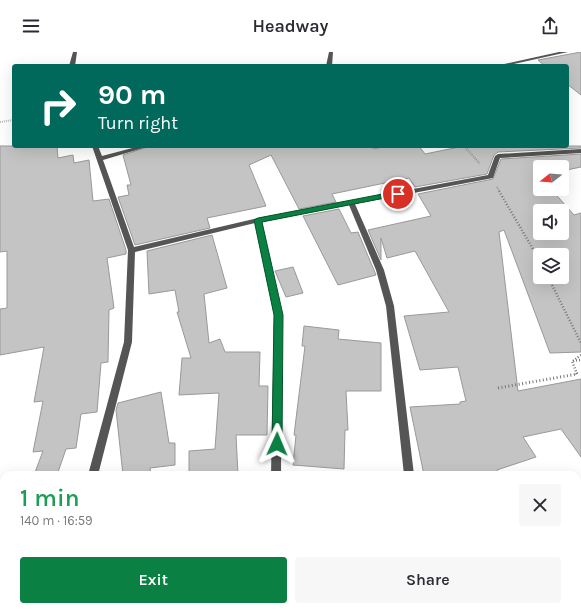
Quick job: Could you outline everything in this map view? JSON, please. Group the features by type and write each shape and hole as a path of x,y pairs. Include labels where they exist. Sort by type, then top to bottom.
{"street":[{"path":"72,64 75,52"},
{"path":"329,64 331,52"},
{"path":"508,64 566,52"},
{"path":"94,471 128,342 132,250 96,148"},
{"path":"100,159 139,148"},
{"path":"132,250 258,220 491,177 498,156 581,151"},
{"path":"351,202 380,270 390,306 408,471"},
{"path":"258,220 278,315 276,471"}],"path":[{"path":"0,122 12,120"},
{"path":"466,148 491,177 534,248"},
{"path":"552,284 581,343"},
{"path":"572,361 581,355"},
{"path":"572,361 581,360"},
{"path":"498,388 576,374 572,361"}],"building":[{"path":"581,52 581,95 569,86 569,64 543,64 538,60"},
{"path":"0,146 12,146 12,148 57,148 58,158 73,155 74,163 89,160 93,201 109,199 126,254 107,258 114,308 109,310 108,362 101,363 97,412 81,414 76,448 66,449 58,471 36,471 43,451 33,452 43,401 34,402 44,347 0,355 0,309 7,308 7,251 0,252"},
{"path":"569,146 581,146 581,148 498,152 494,155 487,174 415,187 409,178 332,194 336,202 299,209 271,155 249,165 266,206 207,218 210,228 135,245 118,197 129,195 127,185 131,185 123,155 145,148 420,148 425,154 454,148 569,148"},
{"path":"581,154 581,167 569,170 569,160 533,160 533,196 557,196 564,204 533,204 533,240 569,240 569,209 574,215 581,213 581,352 550,353 504,230 499,232 518,391 581,379 581,457 561,429 523,437 536,457 497,471 423,471 410,407 460,404 460,402 466,401 458,367 420,370 404,316 449,312 415,251 387,258 381,238 381,260 368,230 431,216 418,194 493,179 501,159"},
{"path":"339,209 351,233 358,232 376,275 338,285 303,216"},
{"path":"212,235 227,288 204,294 209,343 220,339 225,352 260,352 259,386 268,386 267,435 236,435 238,471 189,471 189,451 215,449 219,393 179,395 182,358 191,358 177,312 179,312 175,290 149,294 147,251"},
{"path":"293,267 303,293 286,297 275,271"},
{"path":"304,326 339,330 338,339 381,343 381,391 346,391 348,430 345,430 344,469 293,465 296,435 294,435 305,346 302,346"},
{"path":"161,392 169,443 175,443 175,465 150,468 150,471 123,471 116,410 118,403"}],"route":[{"path":"277,444 278,315 258,220 398,194"}]}
